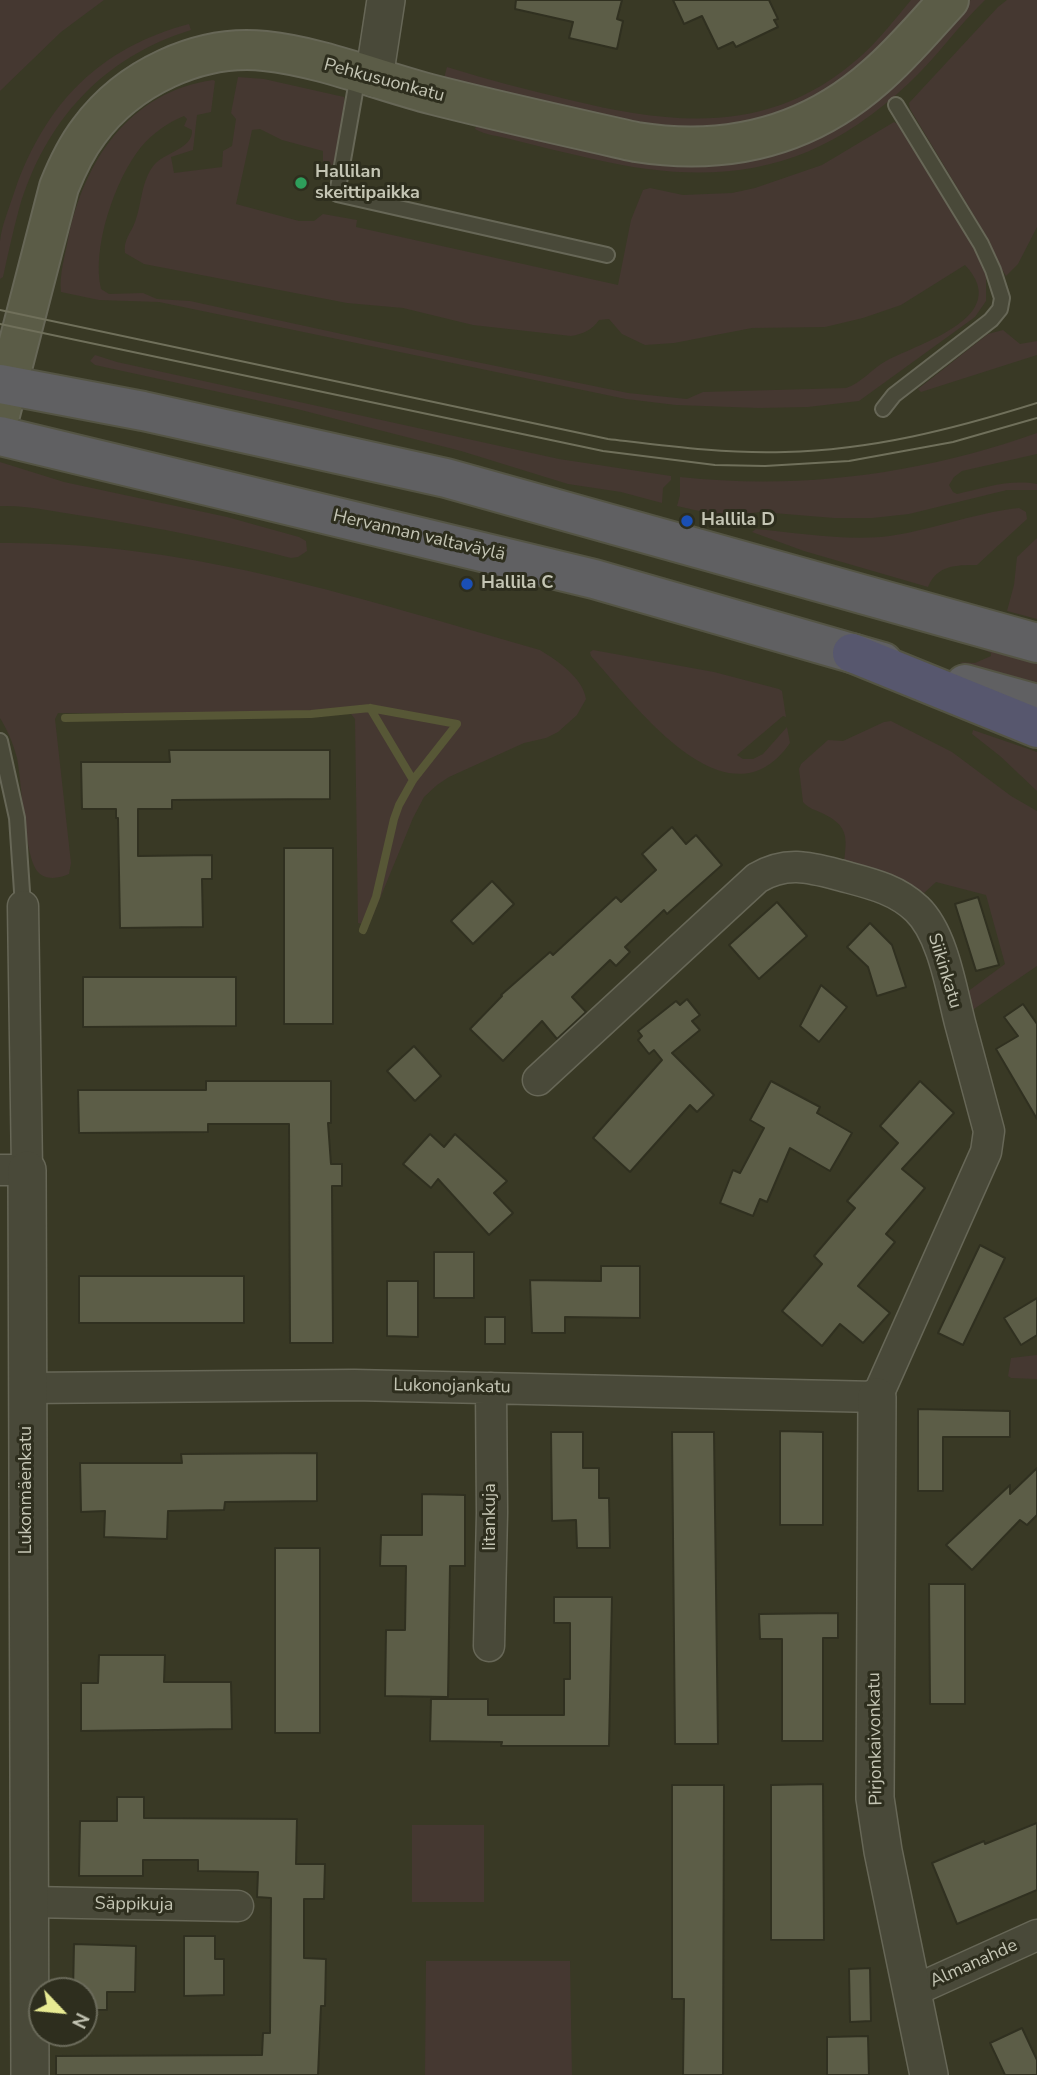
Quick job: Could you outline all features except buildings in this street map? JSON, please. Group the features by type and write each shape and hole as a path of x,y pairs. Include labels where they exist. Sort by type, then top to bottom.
{"highway":[{"path":"3,395 143,411 446,478 1037,643"},
{"name":"Hervannan valtaväylä","path":"0,436 594,579 1037,705"},
{"path":"852,653 1037,728"}],"main road":[{"name":"Pehkusuonkatu","path":"3,395 59,187 72,156 89,131 123,96 162,71 210,55 235,51 265,51 366,75 433,95 636,142 702,148 764,138 804,124 844,101 875,78 949,0"}],"street":[{"path":"366,75 386,0"},
{"name":"Siikinkatu","path":"538,1080 757,878 773,869 799,866 871,884 886,888 916,907 928,920 942,954 989,1131 986,1152 877,1397"},
{"name":"Lukonmäenkatu","path":"23,906 13,1170 29,1214 26,1388 30,2075"},
{"name":"Lukonojankatu","path":"26,1388 354,1385 877,1397"},
{"name":"Iitankuja","path":"489,1646 491,1388"},
{"name":"Pirjonkaivonkatu","path":"877,1397 874,1798 929,2075"},
{"name":"Säppikuja","path":"30,1902 238,1906"},
{"name":"Almanahde","path":"911,1992 1037,1936"}],"lane":[{"path":"366,75 337,194 607,255"},
{"path":"883,409 894,395 991,320 1000,309 1002,298 1000,287 981,244 896,105"},
{"path":"0,741 17,818 23,906"}],"shaded area":[{"path":"0,0 104,0 61,32 0,91"},
{"path":"911,0 927,0 881,53 830,92 744,127 646,128 444,78 447,67 610,109 686,118 723,117 758,111 793,100 828,82 861,56"},
{"path":"971,0 985,0 919,73 873,114 837,137 800,155 762,166 723,172 639,168 475,129 477,124 744,158"},
{"path":"1007,0 1037,0 1037,227 1018,264 1006,276 990,242 910,109 909,103"},
{"path":"189,24 191,30 159,42 105,75 62,121 44,148 30,177 19,209 3,277 0,279 1,235 15,190 43,131 60,106 80,83 128,48 157,34"},
{"path":"238,77 264,79 344,97 345,105 334,163 329,168 323,165 323,151 282,140 260,129 252,130 236,204 299,221 314,221 323,214 357,220 356,227 618,285 631,220 643,190 650,188 683,195 732,193 755,188 822,165 894,122 901,126 971,242 986,275 986,301 975,317 859,401 808,407 759,408 676,405 626,399 159,302 99,300 61,292 63,266 75,210 99,158 115,135 134,115 157,99 183,87 213,80 211,112 197,115 193,150 171,157 174,173 222,167 223,151 232,146 236,119 231,113","holes":["184,116 187,119 184,126 192,130 188,142 159,161 150,171 135,222 126,240 125,253 144,264 347,303 403,308 473,325 571,336 587,331 599,320 609,319 622,334 645,345 674,343 752,328 825,327 863,318 901,305 965,265 977,283 978,299 970,313 956,326 886,361 846,388 703,392 687,399 628,393 190,301 157,299 143,293 109,294 101,289 99,254 107,215 122,177 150,137"]},
{"path":"1003,330 1020,344 1037,341 1037,355 921,392 918,389 988,334"},
{"path":"95,355 559,459 671,476 671,480 663,488 662,503 621,492 568,484 461,451 297,409 95,365 90,361"},
{"path":"1037,433 1037,454 962,471 949,485 957,494 1016,483 1037,484 1037,490 1007,490 909,514 872,518 761,512 721,516 677,506 680,477 771,481 861,475 950,459"},
{"path":"0,462 64,482 227,517 299,537 306,541 307,551 291,558 142,526 34,508 0,506"},
{"path":"1019,508 1026,512 1027,519 977,565 955,566 942,570 928,587 804,551 752,532 756,529 834,537 881,537"},
{"path":"1037,538 1037,619 1007,611 1014,585 1017,557"},
{"path":"0,543 70,545 139,552 207,563 340,593 540,650 575,677 586,699 577,715 558,732 524,743 449,777 424,797 367,925 358,923 355,719 351,714 58,713 55,719 71,863 69,874 45,877 33,863 24,818 17,758 0,718"},
{"path":"975,646 1037,663 1037,683 959,662 975,663 991,656 991,653"},
{"path":"593,650 714,672 779,689 782,691 786,717 783,716 737,755 743,759 753,759 763,754 787,727 790,743 765,767 738,774 710,767 683,750 631,702 591,656 590,652"},
{"path":"891,721 952,752 1011,796 1037,811 1037,966 971,1011 967,992 1005,964 986,895 936,882 924,893 904,881 844,863 846,846 842,828 831,818 803,802 799,769 801,764 828,740 843,741"},
{"path":"973,730 1037,752 1037,791 972,734"},
{"path":"1037,1355 1037,1379 1008,1376 1011,1358"},
{"path":"412,1825 484,1825 484,1902 412,1902"},
{"path":"426,1961 570,1961 572,2075 425,2075"}],"waterway":[{"path":"370,708 413,780"},
{"path":"65,718 311,714 370,708 457,724 413,780 399,805 376,897 363,930"}],"tram line":[{"path":"0,310 608,439 696,449 763,452 849,447 944,429 1037,403"},
{"path":"0,324 603,451 715,465 765,466 849,461 953,442 1037,418"}],"place":[{"name":"Hallilan skeittipaikka","path":"301,183"},
{"name":"Hallila D","path":"687,521"},
{"name":"Hallila C","path":"467,584"}]}
